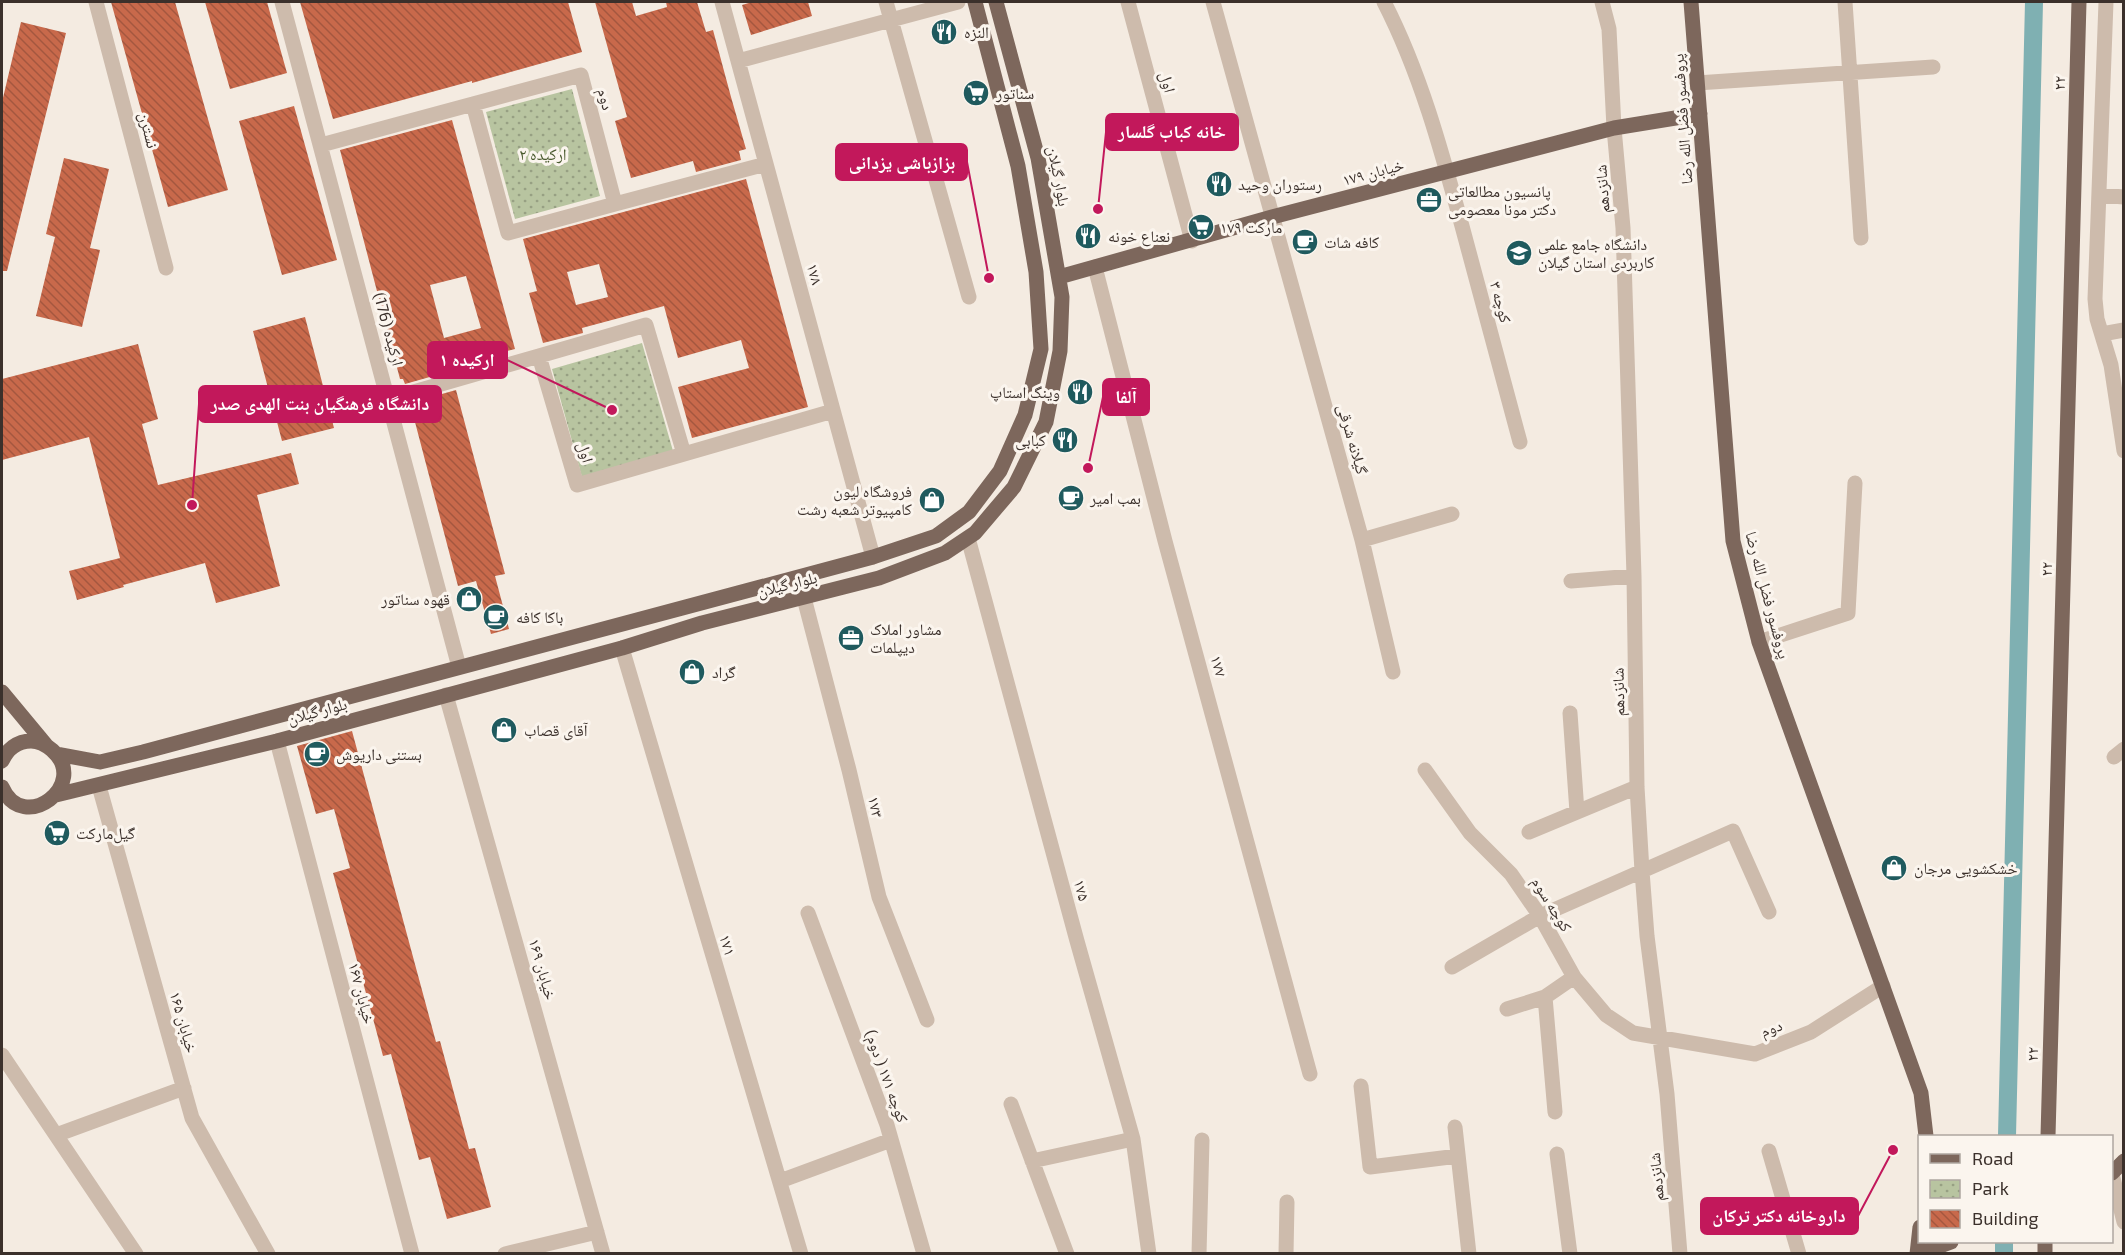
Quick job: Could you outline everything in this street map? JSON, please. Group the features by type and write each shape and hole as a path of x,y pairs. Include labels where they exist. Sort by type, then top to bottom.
{"main road":[{"name":"بلوار گیلان","path":"3,753 17,744 31,741 51,749 100,762 873,557 936,536 969,512 1000,471 1025,415 1041,349 1036,272 1018,166 975,2"},
{"name":"بلوار گیلان","path":"9,806 30,807 44,804 56,795 277,741 622,648 702,623 879,578 945,553 975,533 1014,487 1046,422 1060,351 1062,297 1038,158 996,2"},
{"name":"پروفسور فضل الله رضا","path":"1691,2 1733,541 1759,642 1921,1093 1926,1135"},
{"name":"۲۲","path":"2048,1135 2079,2"},
{"name":"خیابان ۱۷۹","path":"1059,277 1614,128 1700,114"},
{"path":"2,692 51,749 63,767 63,782 56,795"},
{"path":"2,787 9,806"},
{"path":"2113,1173 2124,1161"},
{"path":"1921,1252 1947,1243"}],"street":[{"name":"نسترن","path":"96,2 166,268"},
{"name":"ارکیده (176)","path":"282,2 459,667"},
{"name":"۱۷۸","path":"722,2 873,557"},
{"path":"886,2 969,297"},
{"path":"738,61 958,2"},
{"name":"اول","path":"1128,2 1192,241"},
{"name":"گیلانه شرقی","path":"1213,2 1362,540 1393,672"},
{"name":"کوچه ۳","path":"1384,2 1413,64 1447,171 1520,442"},
{"name":"شانزدهم","path":"1602,2 1609,29 1614,128 1623,228 1634,576 1637,787 1642,871 1647,936 1668,1105 1680,1254"},
{"path":"1845,2 1848,74 1861,237"},
{"path":"2106,2 2095,299 2097,319 2111,365 2124,451"},
{"path":"1697,83 1933,67"},
{"name":"دوم","path":"321,145 581,75 615,204"},
{"path":"473,104 508,233 766,164"},
{"path":"2099,195 2124,197"},
{"name":"۱۷۷","path":"1095,267 1166,541 1311,1074"},
{"path":"389,399 646,325 684,454"},
{"path":"2102,334 2124,330"},
{"name":"اول","path":"539,356 577,485 833,411"},
{"path":"1759,642 1848,612 1855,483"},
{"path":"1362,540 1452,514"},
{"name":"۱۷۵","path":"968,538 1074,929 1134,1139 1149,1254"},
{"path":"1571,581 1634,576"},
{"name":"۱۷۳","path":"804,598 849,770 879,897 927,1020"},
{"name":"۱۷۱","path":"622,648 801,1254"},
{"name":"خیابان ۱۶۹","path":"446,695 603,1254"},
{"path":"1570,713 1578,812"},
{"name":"خیابان ۱۶۷","path":"277,741 412,1254"},
{"name":"کوچه سوم","path":"1425,770 1470,833 1511,874 1540,916 1574,977 1606,1015 1633,1033 1660,1038"},
{"name":"خیابان ۱۶۵","path":"99,786 192,1118 267,1254"},
{"path":"1529,832 1637,787"},
{"path":"1452,967 1540,916 1733,831 1769,912"},
{"name":"کوچه ۱۷۱ ( دوم)","path":"808,913 891,1140 924,1254"},
{"path":"1507,1009 1545,997 1574,977"},
{"name":"دوم","path":"1660,1038 1755,1054 1811,1032 1883,986"},
{"path":"1545,997 1555,1112"},
{"path":"2,1055 136,1254"},
{"path":"1361,1086 1370,1167 1458,1156"},
{"path":"56,1136 184,1088"},
{"path":"1011,1104 1067,1254"},
{"path":"1455,1127 1469,1254"},
{"path":"1032,1161 1134,1139"},
{"path":"780,1181 891,1140"},
{"path":"1199,1254 1202,1140"},
{"path":"1769,1151 1799,1254"},
{"path":"1557,1155 1570,1254"},
{"path":"2113,1178 2124,1222"},
{"path":"1286,1254 1287,1202"},
{"path":"505,1254 597,1232"}],"green space":[{"name":"ارکیده ۲","path":"572,89 600,196 515,219 486,112"},
{"path":"642,343 673,451 582,477 552,369"}],"building":[{"path":"111,2 175,2 228,190 168,207"},
{"path":"205,2 267,2 287,73 230,89"},
{"path":"300,2 568,2 582,52 333,119"},
{"path":"595,2 632,2 636,16 667,7 666,2 697,2 706,32 713,30 746,149 739,151 741,160 696,172 693,161 631,178 615,121 627,117"},
{"path":"752,2 808,2 812,16 751,35 742,5"},
{"path":"21,22 66,33 7,271 2,271 2,102"},
{"path":"294,106 337,260 282,275 239,121"},
{"path":"452,120 515,349 452,365 451,371 405,384 403,379 400,379 340,150","holes":["466,276 481,328 444,338 430,285"]},
{"path":"64,158 109,169 90,248 100,250 82,327 36,316 55,237 46,234"},
{"path":"746,179 808,407 692,438 678,387 749,368 741,340 678,358 664,306 582,328 583,333 543,343 529,293 537,291 523,239","holes":["599,264 608,297 576,305 567,272"]},
{"path":"305,317 334,428 282,441 253,331"},
{"path":"138,344 158,419 142,424 158,485 291,453 299,484 257,495 280,586 216,603 205,563 77,600 69,571 120,558 89,437 2,460 2,379"},
{"path":"456,390 505,574 495,576 509,629 491,634 476,581 458,586 410,403"},
{"path":"352,731 436,1042 440,1041 469,1149 475,1148 491,1207 447,1219 430,1157 419,1160 391,1054 383,1056 333,873 350,868 334,809 316,814 297,746"}],"waterway":[{"path":"2007,1135 2034,2"},
{"path":"2004,1243 2004,1254"}],"place":[{"name":"النزه","path":"944,32"},
{"name":"سناتور","path":"976,93"},
{"name":"رستوران وحید","path":"1219,184"},
{"name":"پانسیون مطالعاتی دکتر مونا معصومی","path":"1429,200"},
{"name":"خانه کباب گلسار","path":"1098,209"},
{"name":"۱۷۹ مارکت","path":"1201,227"},
{"name":"نعناع خونه","path":"1088,236"},
{"name":"کافه شات","path":"1305,242"},
{"name":"دانشگاه جامع علمی کاربردی استان گیلان","path":"1519,253"},
{"name":"بزازباشی یزدانی","path":"989,278"},
{"name":"وینگ استاپ","path":"1080,392"},
{"name":"ارکیده ۱","path":"612,410"},
{"name":"کبابی","path":"1065,440"},
{"name":"آلفا","path":"1088,468"},
{"name":"بمب امیر","path":"1071,498"},
{"name":"فروشگاه لیون کامپیوتر شعبه رشت","path":"932,500"},
{"name":"دانشگاه فرهنگیان بنت الهدی صدر","path":"192,505"},
{"name":"قهوه سناتور","path":"469,599"},
{"name":"باکا کافه","path":"496,617"},
{"name":"مشاور املاک دیپلمات","path":"851,638"},
{"name":"گراد","path":"692,672"},
{"name":"آقای قصاب","path":"504,730"},
{"name":"بستنی داریوش","path":"317,754"},
{"name":"گیل‌مارکت","path":"57,833"},
{"name":"خشکشویی مرجان","path":"1894,868"},
{"name":"داروخانه دکتر ترکان","path":"1893,1150"}]}
